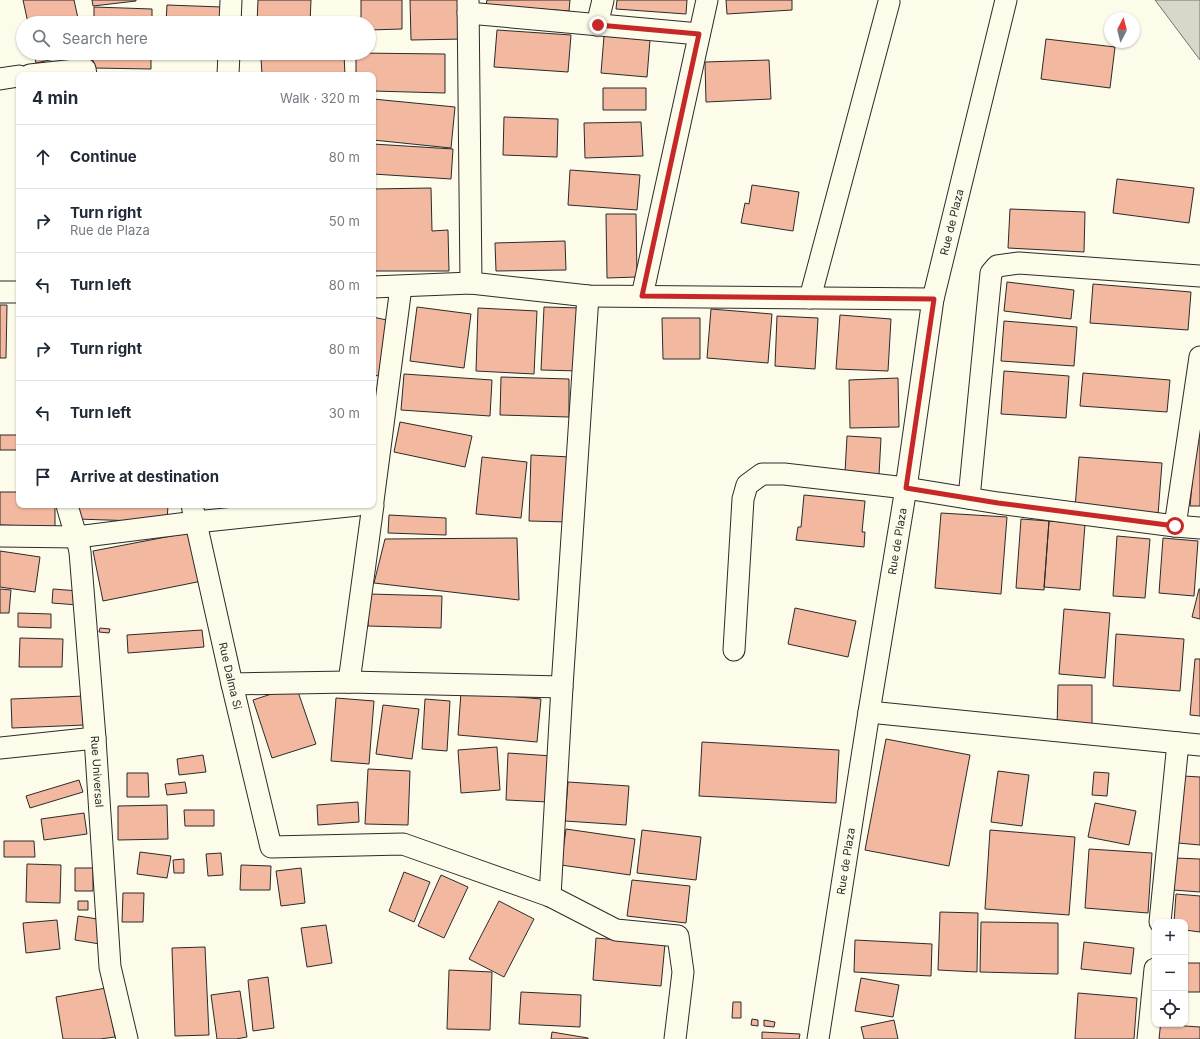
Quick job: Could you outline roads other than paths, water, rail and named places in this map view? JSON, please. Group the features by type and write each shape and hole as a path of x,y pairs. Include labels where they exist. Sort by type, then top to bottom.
{"street":[{"path":"230,0 230,16"},
{"path":"598,25 604,0"},
{"path":"642,296 707,0"},
{"name":"Rue de Plaza","path":"818,1039 868,712 906,488 934,299 1006,0"},
{"path":"810,298 889,2"},
{"path":"471,283 468,6 598,25 699,34"},
{"path":"228,72 229,60"},
{"path":"54,72 85,68 86,72"},
{"path":"0,79 16,76"},
{"path":"969,498 991,273 998,266 1019,263 1200,276"},
{"path":"376,287 471,283 588,296 934,299"},
{"path":"376,478 401,286"},
{"path":"0,292 16,292"},
{"path":"588,296 562,687 550,896 616,930 678,936 682,972 675,1039"},
{"path":"1175,526 1200,357"},
{"path":"734,650 743,499 747,485 762,474 784,474 906,488 969,498 1175,526 1200,528"},
{"name":"Rue Universal","path":"68,508 80,552 95,738 110,967 127,1039"},
{"path":"0,536 77,537 194,514 303,508"},
{"path":"349,682 372,508"},
{"name":"Rue Dalma Si","path":"194,514 232,684 271,847 403,844 550,896"},
{"path":"232,684 349,682 562,687"},
{"path":"868,712 1200,745"},
{"path":"0,748 95,738"},
{"path":"1160,919 1178,743"},
{"path":"1148,1039 1153,991"}]}
